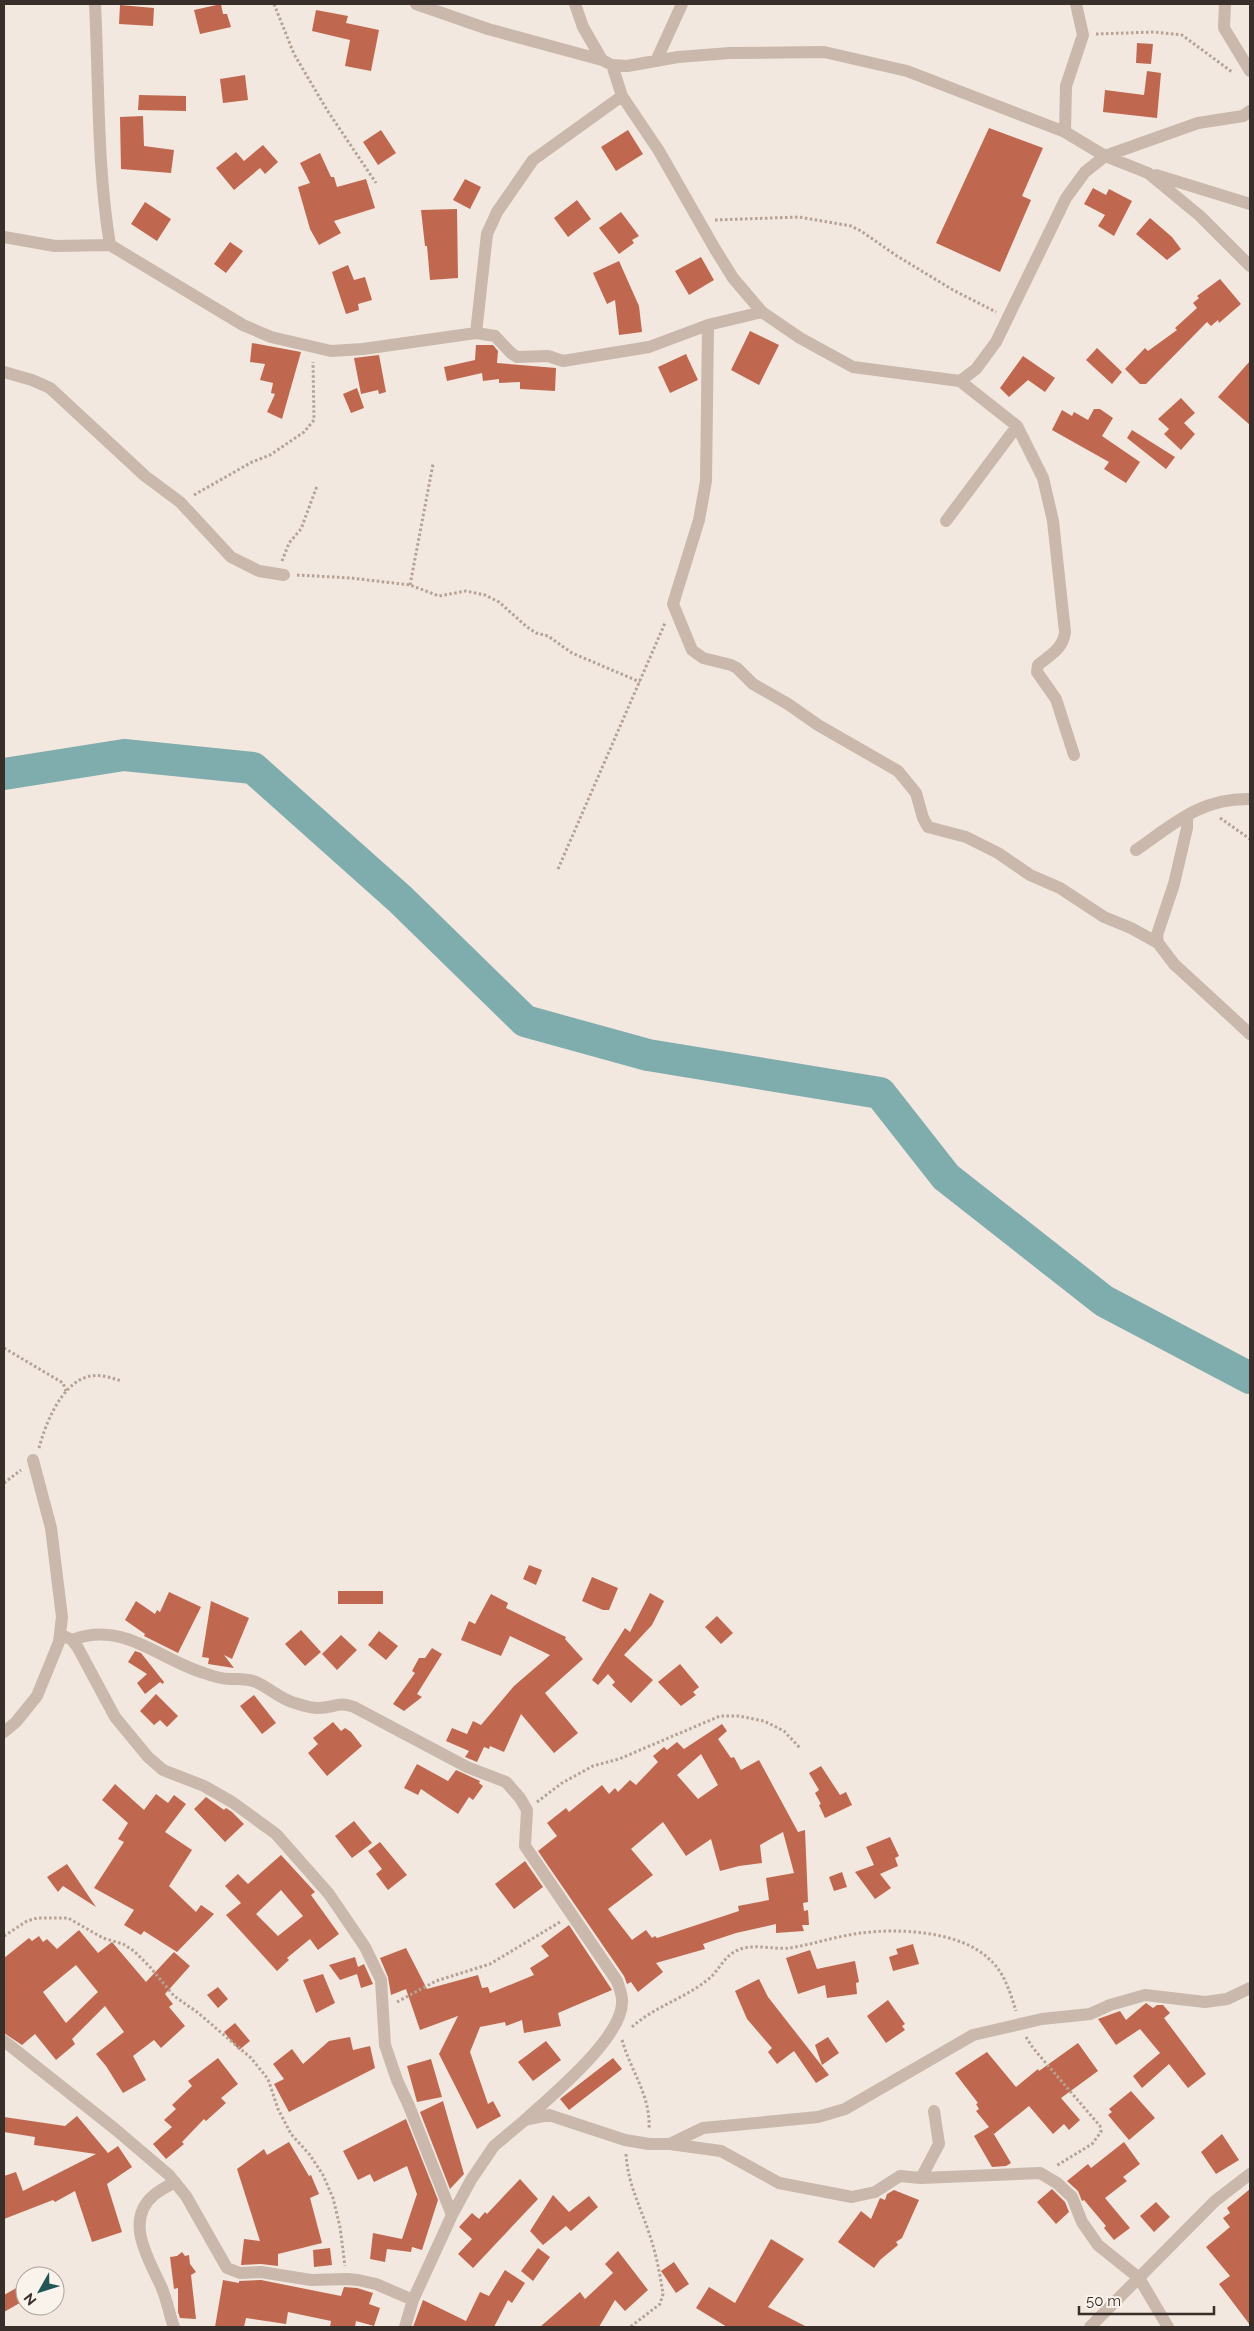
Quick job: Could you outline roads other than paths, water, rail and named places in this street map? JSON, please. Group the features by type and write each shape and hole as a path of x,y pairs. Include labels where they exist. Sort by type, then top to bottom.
{"street":[{"path":"95,4 104,210 110,245"},
{"path":"416,4 488,29 627,66 730,53 833,54 907,71 1065,132 1105,156 1148,173 1250,204"},
{"path":"575,4 583,28 607,62 622,96 659,151 733,278 762,312 800,338 853,367 960,381 1018,426 1043,478 1053,521 1065,632 1064,641 1057,651 1038,665 1037,672 1056,699 1074,755"},
{"path":"656,61 682,4"},
{"path":"1065,132 1066,86 1083,35 1076,4"},
{"path":"1225,4 1224,28 1250,71"},
{"path":"476,332 487,234 497,212 533,160 622,96"},
{"path":"960,381 976,369 988,354 1008,318 1066,198 1086,172 1105,156 1198,123 1242,116 1250,111"},
{"path":"1148,173 1200,216 1250,266"},
{"path":"4,237 55,246 110,245 243,325 271,337 330,351 363,349 476,332 495,336 517,357 548,356 563,361 649,347 708,325 762,312"},
{"path":"708,325 706,481 699,520 673,604 692,650 703,658 737,668 752,684 898,771 916,793 923,818 928,827 966,837 998,853 1030,875 1060,888 1104,917 1131,928 1158,943 1174,964 1250,1034"},
{"path":"4,372 32,380 50,388 145,476 180,502 231,557 259,571 280,574"},
{"path":"946,521 1018,426"},
{"path":"1136,850 1203,806 1232,799 1250,799"},
{"path":"1158,943 1157,935 1174,884 1184,843 1187,816"},
{"path":"4,1732 16,1722 37,1696 59,1642 62,1617 51,1528 33,1460"},
{"path":"60,1634 72,1640 78,1648 115,1717 148,1757 163,1770 204,1786 262,1822 276,1834 329,1894 376,1968 380,1980 385,2045 397,2080 452,2215"},
{"path":"72,1640 87,1634 123,1636 194,1670 229,1679 244,1678 256,1682 282,1699 316,1708 330,1708 342,1703 354,1707 467,1767 506,1782 520,1798 526,1810 525,1846 617,1981 622,2003 612,2031 580,2070 526,2120 494,2146 452,2215 413,2300 405,2327"},
{"path":"670,2144 703,2128 818,2117 845,2109 973,2035 1042,2019 1090,2014 1110,2005 1145,1995 1205,2002 1227,1999 1250,1988"},
{"path":"4,2042 116,2128 174,2182 186,2196 227,2268 240,2273 261,2272 311,2280 347,2279 376,2284 413,2300"},
{"path":"921,2178 939,2144 934,2111"},
{"path":"526,2120 549,2115 625,2140 721,2151 779,2183 852,2197 875,2192 900,2176 921,2178 1040,2173 1072,2197 1082,2222 1098,2245 1139,2278 1168,2327"},
{"path":"1090,2327 1215,2201 1250,2174"},
{"path":"174,2182 154,2195 141,2210 139,2224 146,2257 162,2288 174,2327"}],"waterway":[{"path":"4,774 124,755 253,768 400,899 525,1021 648,1055 880,1093 946,1177 1104,1301 1250,1378"}]}
